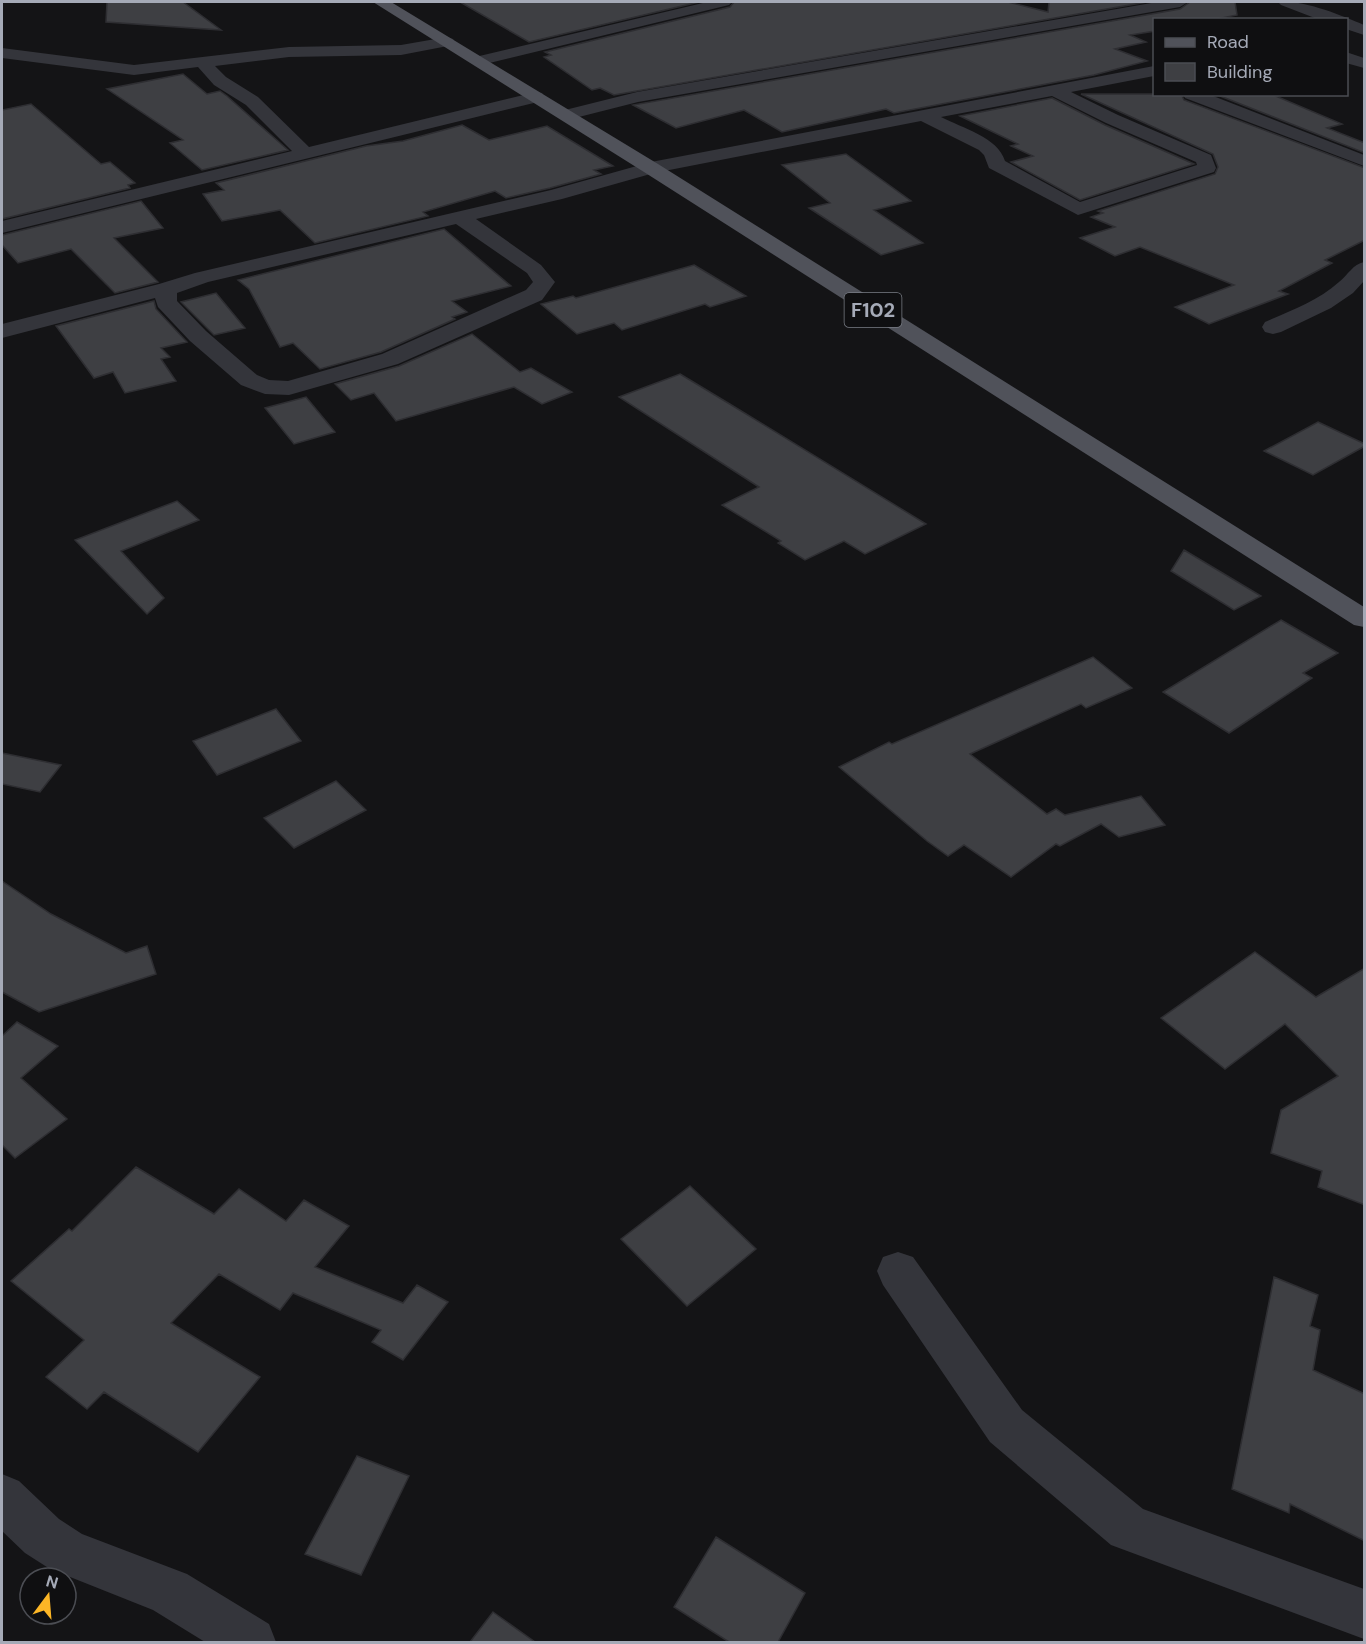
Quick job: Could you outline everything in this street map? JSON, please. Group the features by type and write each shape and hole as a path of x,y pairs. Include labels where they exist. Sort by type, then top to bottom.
{"main road":[{"name":"F102","path":"381,2 567,115 1365,619"}],"street":[{"path":"477,61 724,2"},
{"path":"1119,2 1141,9"},
{"path":"567,115 637,98 1180,2"},
{"path":"1286,2 1330,18"},
{"path":"1348,23 1365,31"},
{"path":"1348,36 1365,31"},
{"path":"2,53 134,70 290,52 401,50 447,42"},
{"path":"1348,57 1365,63"},
{"path":"203,63 220,81 252,101 305,153"},
{"path":"2,331 167,289 202,277 555,195 651,168 1146,73"},
{"path":"924,116 985,147 993,153 996,164 1078,209 1207,168 1204,159 1112,119 1056,91"},
{"path":"1196,96 1273,125 1319,146 1365,161"},
{"path":"2,227 536,98"},
{"path":"167,289 166,302 198,336 249,380 266,387 289,388 390,359 534,295 544,282 534,268 458,216"},
{"path":"1274,327 1337,296 1350,287 1365,268"},
{"path":"898,1271 1006,1426 1128,1528 1365,1614"},
{"path":"2,1498 42,1536 67,1552 169,1592 251,1642"}],"building":[{"path":"107,2 183,2 221,30 106,22"},
{"path":"460,2 699,2 529,42"},
{"path":"734,2 1008,2 1048,12 1049,2 1147,2 614,95 600,88 592,90 544,57 551,55 545,52 730,7"},
{"path":"1190,2 1235,2 1237,15 1222,18 1153,18 1153,31 1130,35 1146,42 1115,49 1147,61 1094,75 894,113 886,109 782,132 744,110 676,128 633,105 1180,9"},
{"path":"183,74 207,94 220,91 227,96 288,150 202,170 170,143 183,140 107,89"},
{"path":"1081,94 1182,96 1184,100 1365,168 1365,240 1325,260 1332,263 1279,291 1288,294 1209,324 1175,307 1234,285 1140,247 1115,256 1080,238 1115,227 1091,217 1103,213 1098,211 1215,174 1218,167 1213,154"},
{"path":"1220,96 1276,96 1342,124 1327,128 1365,143 1365,153"},
{"path":"1052,98 1105,125 1194,164 1080,200 1011,162 1033,156 1011,146 1018,144 960,116"},
{"path":"31,104 101,164 110,162 135,183 128,185 130,188 2,219 2,110"},
{"path":"462,125 489,140 547,126 613,166 594,170 601,174 550,188 506,198 495,191 423,212 428,216 315,243 280,210 222,221 203,194 224,190 216,183 366,146 403,141"},
{"path":"846,154 911,201 874,210 923,243 881,255 809,208 830,203 782,165"},
{"path":"141,201 163,228 114,238 158,282 115,293 71,249 18,263 2,245 2,235"},
{"path":"444,229 511,286 452,301 467,312 381,352 320,369 293,343 280,347 249,289 238,280"},
{"path":"694,265 746,296 710,307 705,304 622,330 614,323 577,334 541,304 573,296 576,298"},
{"path":"216,293 245,328 214,335 181,302"},
{"path":"154,301 156,309 187,342 161,348 170,357 161,359 176,381 125,393 113,372 94,378 56,326"},
{"path":"472,334 520,372 531,368 572,392 542,404 514,387 396,421 374,393 351,400 335,384 399,366"},
{"path":"680,374 926,524 865,554 844,541 805,560 778,543 781,541 722,505 759,487 619,397"},
{"path":"306,397 335,432 294,444 265,408"},
{"path":"1318,422 1365,446 1313,475 1264,451"},
{"path":"177,501 199,520 121,551 164,598 147,614 75,540"},
{"path":"1184,550 1261,596 1234,610 1171,571"},
{"path":"1281,620 1338,653 1303,673 1312,678 1229,733 1163,692"},
{"path":"1093,657 1132,688 1086,708 1081,704 970,754 1047,814 1056,809 1065,815 1141,796 1165,825 1119,837 1101,824 1060,846 1056,844 1011,877 964,845 948,856 839,767 889,742 892,744"},
{"path":"276,709 301,741 217,775 193,741"},
{"path":"2,753 61,765 40,792 2,784"},
{"path":"336,781 366,810 294,848 264,818"},
{"path":"2,881 51,914 126,953 147,946 156,974 39,1012 2,992"},
{"path":"1255,952 1316,997 1365,968 1365,1205 1318,1187 1322,1171 1271,1153 1281,1110 1338,1076 1285,1024 1225,1069 1161,1018"},
{"path":"17,1022 58,1046 21,1078 67,1119 15,1158 2,1145 2,1036"},
{"path":"136,1167 214,1214 239,1189 286,1221 304,1200 349,1226 315,1267 403,1303 417,1285 448,1302 403,1360 372,1342 381,1330 293,1293 280,1310 219,1274 171,1323 260,1377 198,1452 104,1392 87,1409 46,1377 84,1340 11,1281 69,1229 72,1231"},
{"path":"690,1186 756,1249 687,1306 621,1239"},
{"path":"1274,1277 1318,1295 1310,1326 1320,1330 1313,1370 1365,1394 1365,1541 1290,1504 1289,1513 1232,1489"},
{"path":"357,1456 409,1476 361,1575 305,1554"},
{"path":"716,1537 805,1593 778,1642 729,1642 674,1607"},
{"path":"493,1612 535,1642 470,1642"}]}
